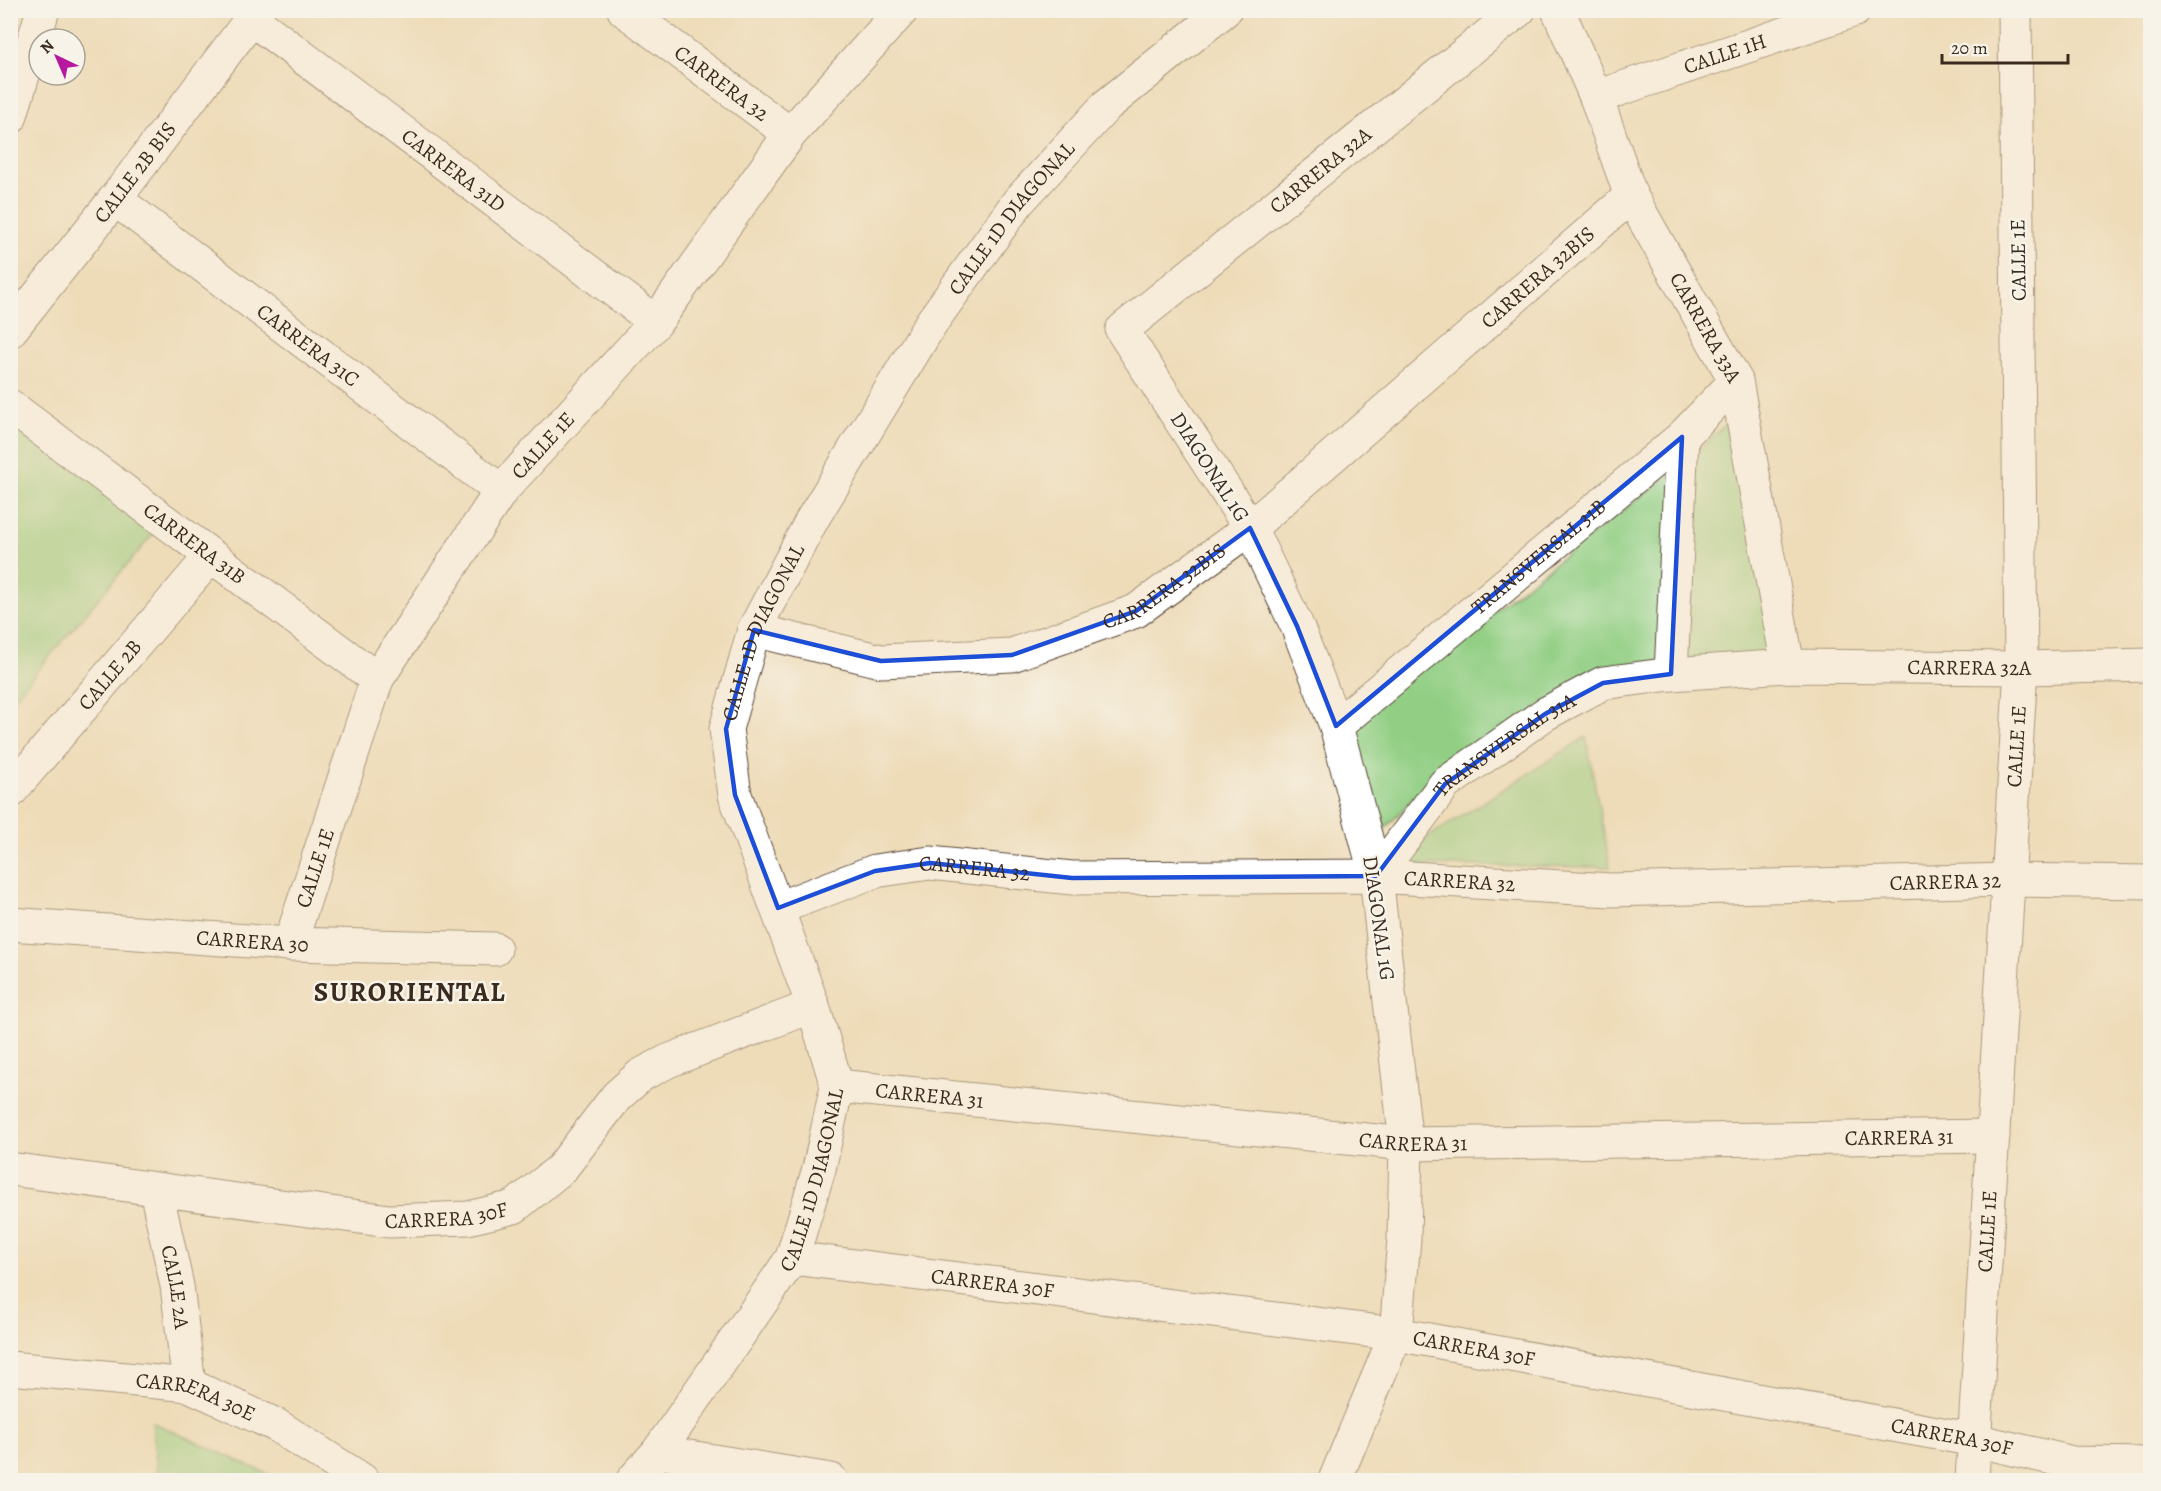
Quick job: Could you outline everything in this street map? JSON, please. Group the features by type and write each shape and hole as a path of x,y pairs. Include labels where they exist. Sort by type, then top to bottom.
{"street":[{"path":"10,118 43,10"},
{"name":"CARRERA 32","path":"624,10 790,134"},
{"name":"CALLE 1E","path":"290,944 377,679 501,491 656,322 790,134 902,10"},
{"name":"CALLE 1D DIAGONAL","path":"633,1480 658,1452 792,1258 819,1169 837,1086 813,1006 735,795 726,729 754,630 813,518 931,323 1018,202 1107,105 1225,10"},
{"name":"CARRERA 32A","path":"1122,330 1518,10"},
{"name":"CARRERA 33A","path":"1558,10 1596,97 1631,196 1736,381 1788,666"},
{"name":"CALLE 1H","path":"1596,97 1855,10"},
{"name":"CALLE 1E","path":"1972,1480 2021,668 2015,10"},
{"name":"CALLE 2B BIS","path":"10,331 115,199 255,15"},
{"name":"CARRERA 31D","path":"255,15 656,322"},
{"name":"CARRERA 32BIS","path":"754,630 881,662 1012,655 1136,611 1250,528 1631,196"},
{"name":"CARRERA 31C","path":"115,199 501,491"},
{"name":"DIAGONAL 1G","path":"1122,330 1250,528 1297,626 1336,726 1376,876 1406,1144 1404,1239 1396,1334 1335,1480"},
{"name":"TRANSVERSAL 31B","path":"1336,726 1682,437 1736,381"},
{"name":"CARRERA 31B","path":"10,406 377,679"},
{"path":"1671,674 1682,437"},
{"name":"CALLE 2B","path":"10,792 211,556"},
{"name":"CARRERA 32A","path":"1788,666 2021,668 2151,665"},
{"name":"TRANSVERSAL 31A","path":"1376,876 1445,784 1536,720 1603,683 1671,674 1788,666"},
{"name":"CARRERA 32","path":"778,908 875,872 930,863 1072,878 1376,876 1611,890 2008,880 2151,882"},
{"name":"CARRERA 30","path":"10,924 290,944 495,949"},
{"name":"CARRERA 30F","path":"10,1169 389,1221 468,1218 514,1207 561,1169 617,1096 640,1075 668,1061 813,1006"},
{"name":"CARRERA 31","path":"837,1086 1406,1144 1993,1136"},
{"name":"CALLE 2A","path":"156,1190 177,1286 189,1384"},
{"name":"CARRERA 30F","path":"792,1258 1396,1334 1975,1440 2073,1472 2151,1464"},
{"name":"CARRERA 30E","path":"10,1368 189,1384 276,1425 362,1480"},
{"path":"658,1452 831,1480"}],"highlighted area":[{"path":"1682,437 1671,674 1603,683 1545,714 1445,784 1376,876 1072,878 930,863 875,871 778,908 735,795 726,729 754,630 881,661 1012,655 1136,611 1250,528 1297,626 1336,726"}],"green space":[{"path":"11,415 159,527 11,702"},
{"path":"1731,419 1773,654 1597,673 1442,767 1368,847 1334,734 1682,465"},
{"path":"1586,737 1610,867 1384,865"},
{"path":"152,1422 281,1480 158,1480"}],"district":[{"name":"SURORIENTAL","path":"410,992"}]}
